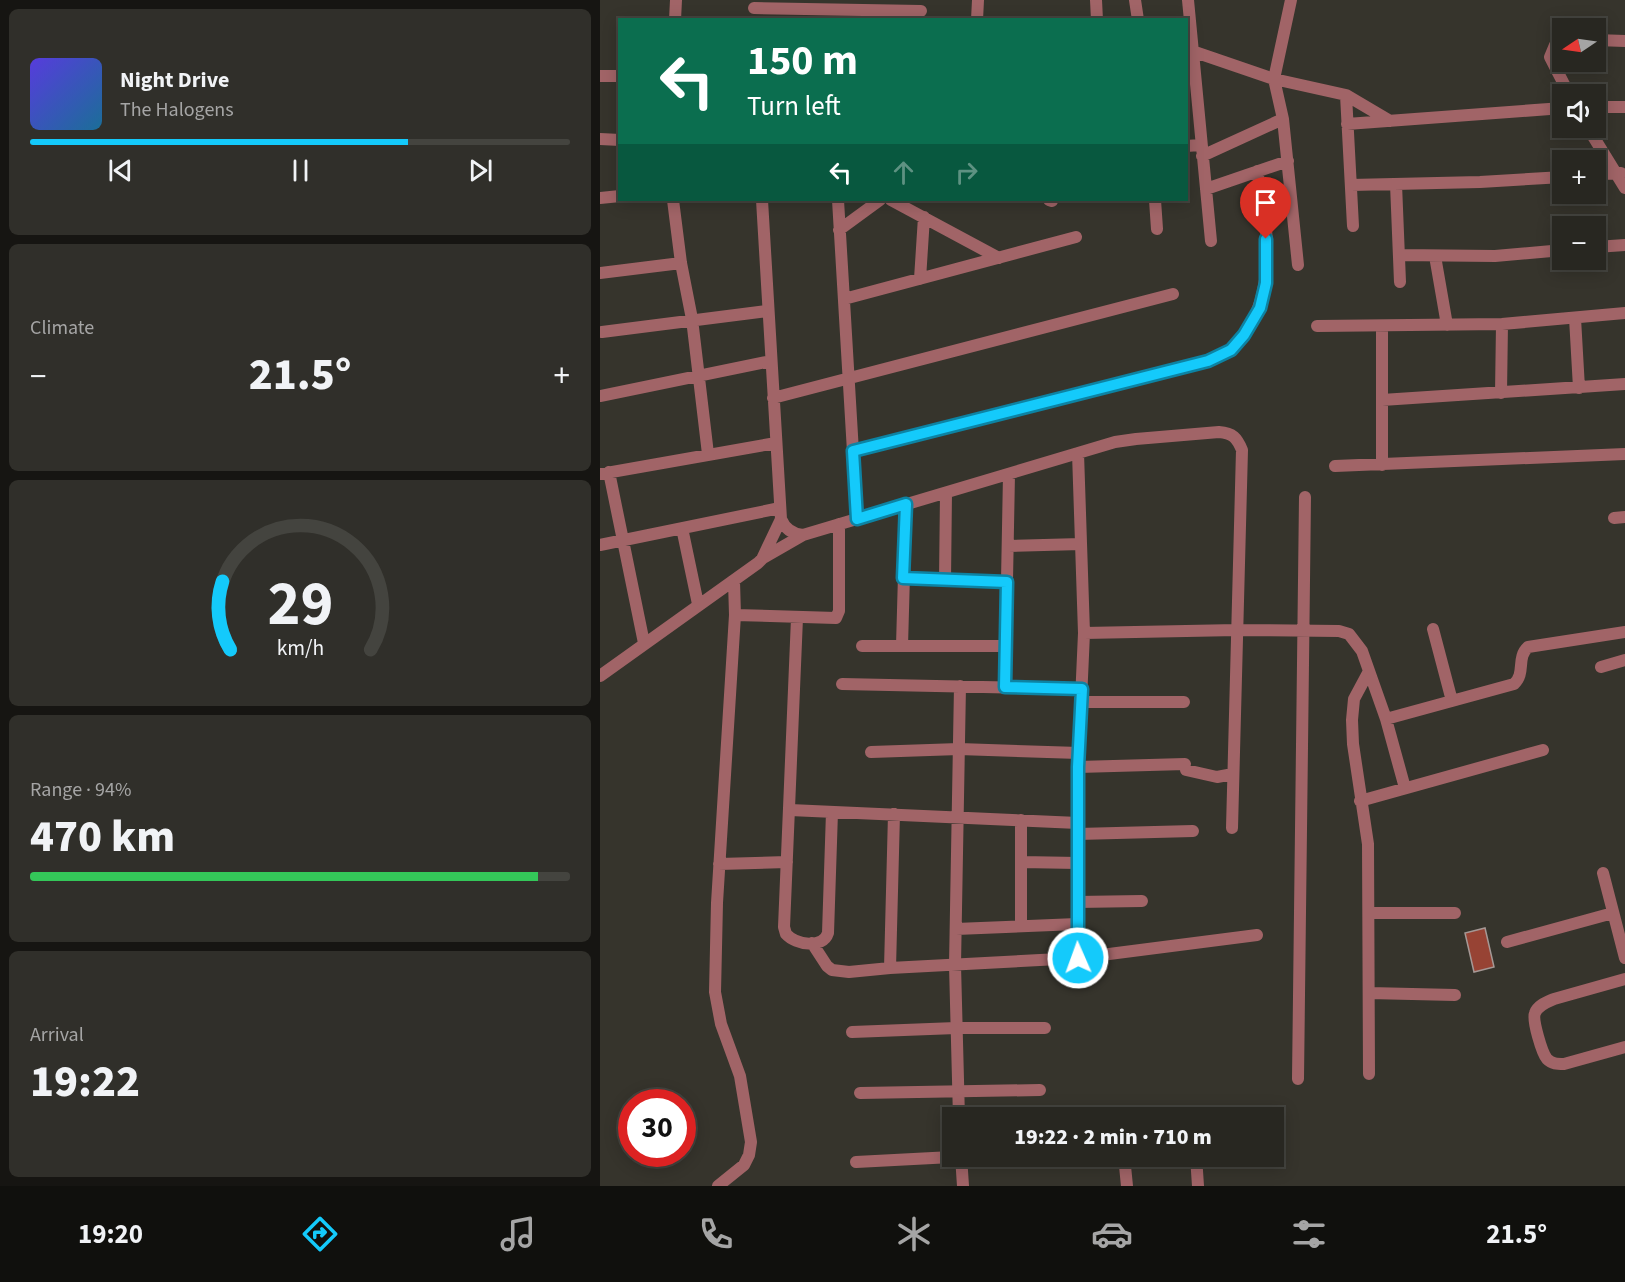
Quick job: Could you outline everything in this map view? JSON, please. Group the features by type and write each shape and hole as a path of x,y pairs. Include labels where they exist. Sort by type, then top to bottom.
{"street":[{"path":"675,18 676,0"},
{"path":"977,18 978,0"},
{"path":"1096,0 1097,18"},
{"path":"1135,0 1138,18"},
{"path":"1188,0 1211,241"},
{"path":"1291,0 1274,79 1283,119 1298,265"},
{"path":"754,9 831,15 902,15 921,11"},
{"path":"1606,40 1625,41"},
{"path":"1192,51 1274,79 1346,95 1391,121"},
{"path":"600,76 618,76"},
{"path":"1346,95 1353,225"},
{"path":"1606,107 1625,107"},
{"path":"1347,124 1552,109"},
{"path":"1188,147 1201,151 1283,119"},
{"path":"1595,138 1621,173 1625,188"},
{"path":"600,139 618,140"},
{"path":"1206,189 1288,161"},
{"path":"853,451 1208,361 1231,350 1244,335 1260,308 1266,283 1266,225 1257,171"},
{"path":"1606,174 1621,173"},
{"path":"1351,185 1552,178"},
{"path":"1396,184 1401,282"},
{"path":"600,198 618,196"},
{"path":"673,201 681,263 692,319 708,454"},
{"path":"762,201 781,514 789,530 803,535"},
{"path":"838,201 857,519"},
{"path":"839,230 879,201"},
{"path":"893,201 999,258"},
{"path":"1155,201 1156,229"},
{"path":"920,279 924,217"},
{"path":"844,299 1076,237"},
{"path":"1606,246 1625,245"},
{"path":"1399,255 1495,256 1552,251"},
{"path":"1436,256 1447,325"},
{"path":"600,273 681,263"},
{"path":"773,398 1173,294"},
{"path":"602,332 767,310"},
{"path":"1317,326 1502,324 1625,313"},
{"path":"1575,318 1579,388"},
{"path":"1501,393 1502,324"},
{"path":"1382,326 1382,465"},
{"path":"600,396 771,361"},
{"path":"1382,400 1625,384"},
{"path":"600,676 762,559 803,535 1078,453 1136,439 1228,432 1238,440 1242,450 1232,828"},
{"path":"644,643 623,540 604,473 776,443"},
{"path":"1078,453 1084,633 1078,767 1078,958"},
{"path":"1335,466 1625,454"},
{"path":"1005,687 1009,474"},
{"path":"945,580 946,493"},
{"path":"1298,1079 1305,497"},
{"path":"902,646 906,504"},
{"path":"600,545 682,528 781,514"},
{"path":"762,559 781,514"},
{"path":"735,615 836,618 838,615 839,524"},
{"path":"682,528 698,604"},
{"path":"1008,546 1081,543"},
{"path":"903,578 1007,582"},
{"path":"718,1186 744,1165 749,1155 751,1142 740,1076 721,1024 715,992 719,864 735,615 734,581"},
{"path":"797,618 784,927 786,934 797,942 820,943 826,939 828,933 832,812"},
{"path":"1433,628 1452,701"},
{"path":"1084,633 1237,630 1349,634 1362,651 1386,719 1405,788"},
{"path":"1386,719 1514,684 1519,679 1523,651 1528,647 1625,632"},
{"path":"862,646 1006,646"},
{"path":"1601,667 1625,660"},
{"path":"1369,671 1354,699 1353,711 1353,744 1368,844 1369,1074"},
{"path":"842,684 1005,687 1081,696 1184,702"},
{"path":"958,1107 955,965 960,686"},
{"path":"870,752 959,749 1079,753"},
{"path":"1360,801 1543,750"},
{"path":"1078,767 1185,767 1217,777 1233,774"},
{"path":"790,810 1021,820 1078,829 1192,831"},
{"path":"890,968 894,814"},
{"path":"1021,820 1021,926"},
{"path":"719,864 788,862"},
{"path":"1021,862 1078,863"},
{"path":"1603,873 1625,958"},
{"path":"1077,902 1142,901"},
{"path":"1369,913 1455,913"},
{"path":"1506,942 1613,913"},
{"path":"956,928 1077,924"},
{"path":"812,943 832,970 849,972 1078,958 1257,935"},
{"path":"1625,980 1548,1001 1542,1004 1535,1013 1534,1021 1544,1054 1549,1061 1556,1064 1564,1064 1625,1047"},
{"path":"1369,993 1455,995"},
{"path":"852,1032 956,1028 1045,1028"},
{"path":"860,1093 1040,1090"},
{"path":"856,1162 942,1158"},
{"path":"963,1186 964,1167"},
{"path":"1125,1167 1127,1186"},
{"path":"1197,1167 1198,1186"}],"building":[{"path":"1485,928 1494,967 1474,972 1465,933"}],"route":[{"path":"1078,958 1078,767 1082,689 1005,687 1007,582 903,578 906,504 857,519 853,451 1208,361 1231,350 1244,335 1260,308 1266,283 1266,239"}]}
